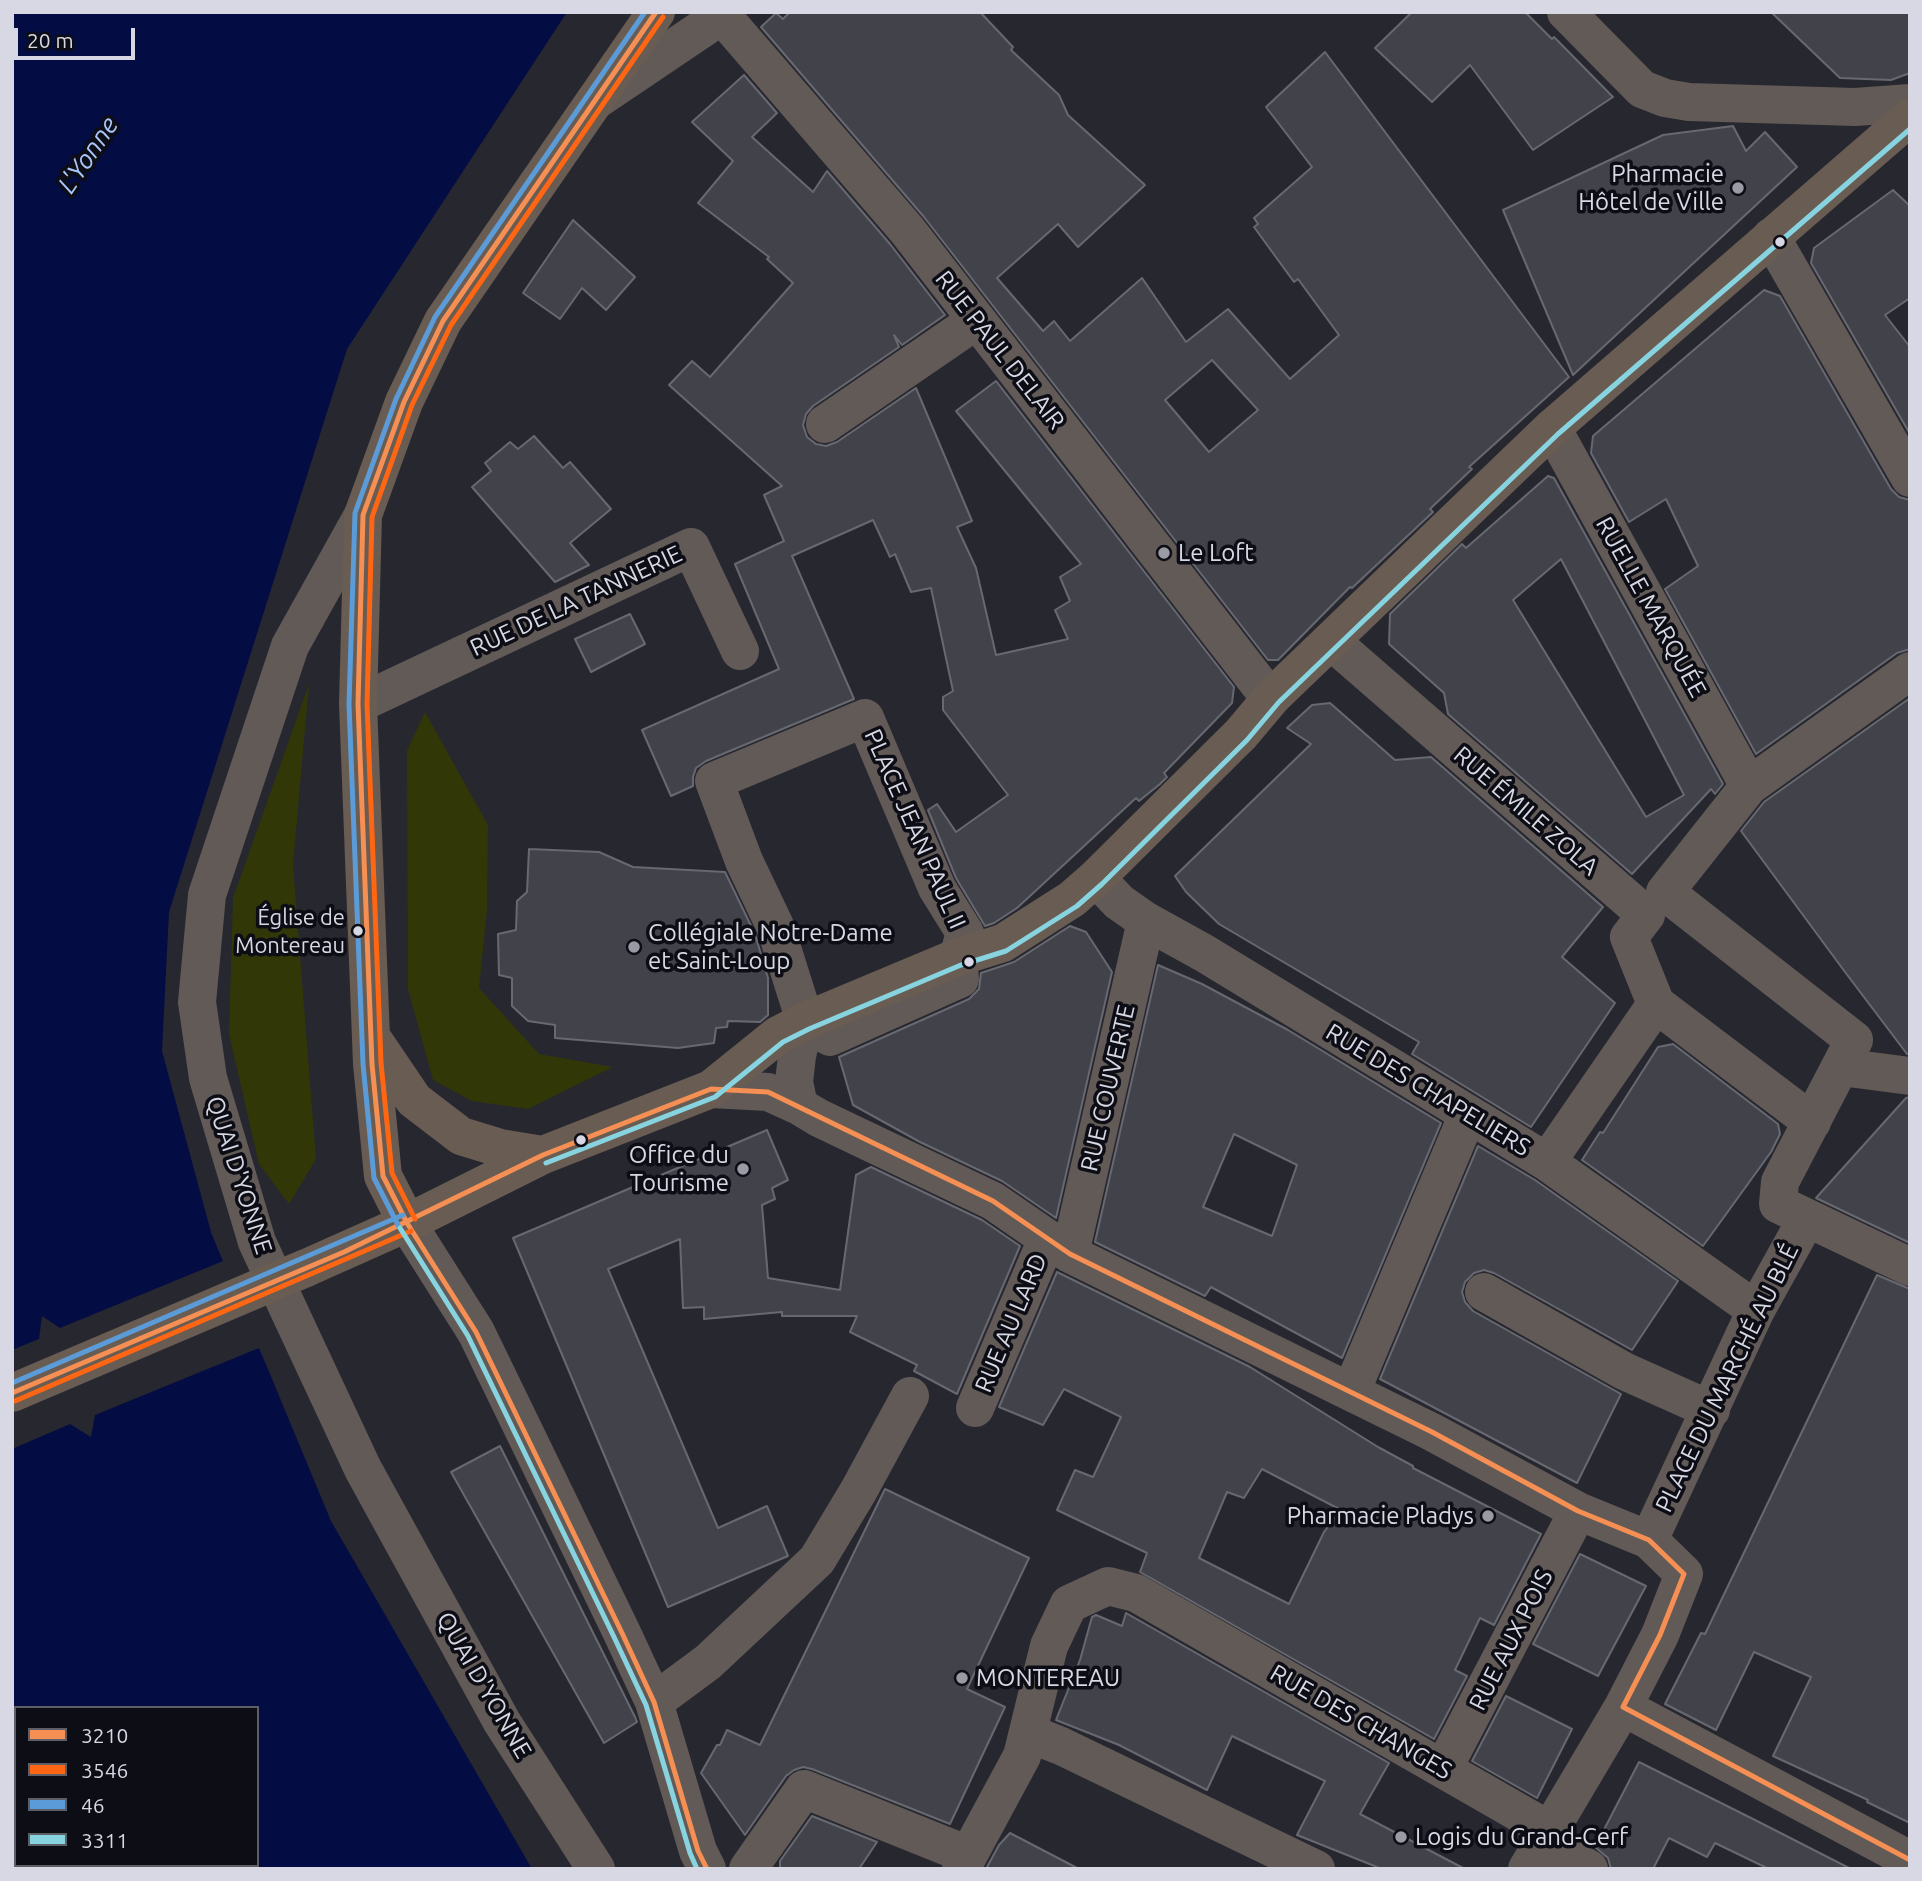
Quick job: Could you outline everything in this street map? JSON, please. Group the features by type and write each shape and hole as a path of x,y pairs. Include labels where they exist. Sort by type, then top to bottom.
{"main road":[{"path":"407,1223 383,1176 371,1037 358,704 363,515 404,402 443,321 656,12"},
{"path":"12,1393 407,1223 543,1155 711,1088 778,1035 805,1021 958,957 1003,943 1072,899 1241,734 1273,696 1552,428 1910,117"},
{"path":"371,1037 414,1100 461,1136 500,1148 543,1155"}],"street":[{"path":"593,103 723,14"},
{"name":"RUE PAUL DELAIR","path":"723,14 907,230 1259,684 1273,696"},
{"path":"1575,15 1642,89 1665,98 1689,102 1856,107 1910,103"},
{"path":"1771,237 1910,478"},
{"path":"825,424 977,320"},
{"name":"RUELLE MARQUÉE","path":"1552,428 1749,786"},
{"name":"QUAI D'YONNE","path":"363,515 290,646 207,895 197,1002 208,1078 257,1242 363,1469 502,1722 596,1869"},
{"name":"RUE DE LA TANNERIE","path":"358,704 691,547 740,651"},
{"name":"RUE ÉMILE ZOLA","path":"1331,641 1656,904 1854,1040 1840,1066"},
{"path":"1812,1122 1656,1004 1629,937 1749,786 1910,671"},
{"name":"PLACE JEAN PAUL II","path":"805,1021 775,926 744,861 714,780 864,718 937,888 965,933 958,957"},
{"name":"RUE DES CHAPELIERS","path":"1096,878 1119,902 1146,921 1216,960 1547,1162 1756,1310"},
{"name":"RUE COUVERTE","path":"1058,1247 1146,921"},
{"path":"1547,1162 1656,1004"},
{"path":"799,1106 794,1082 805,1021"},
{"path":"1840,1066 1908,1078 1910,1076"},
{"name":"PLACE DU MARCHÉ AU BLÉ","path":"1649,1540 1756,1310 1792,1211 1780,1182 1840,1066"},
{"path":"711,1088 768,1092 799,1106 993,1201 1058,1247 1432,1432 1578,1511 1649,1540 1684,1574 1660,1635 1623,1707 1540,1847"},
{"path":"1351,1392 1468,1114"},
{"path":"1792,1211 1910,1267"},
{"path":"407,1223 476,1332 654,1702 698,1851 706,1869"},
{"name":"RUE AU LARD","path":"975,1408 1058,1247"},
{"path":"1484,1292 1624,1371 1711,1410"},
{"path":"654,1702 708,1662 817,1560 859,1490 909,1396"},
{"name":"RUE AUX POIS","path":"1443,1769 1578,1511"},
{"name":"RUE DES CHANGES","path":"965,1862 1023,1756 1049,1646 1069,1604 1108,1586 1136,1593 1443,1769 1540,1847 1589,1869"},
{"path":"1623,1707 1910,1860"},
{"path":"1028,1733 1061,1746 1300,1862"},
{"path":"748,1869 804,1789 965,1862"}],"green space":[{"path":"309,684 293,865 316,1159 289,1204 259,1164 229,1034 233,898"},
{"path":"425,712 488,825 487,910 479,988 539,1054 613,1067 528,1109 472,1101 433,1080 408,989 407,751"}],"water":[{"name":"L'Yonne","path":"12,12 567,12 347,349 169,912 162,1051 211,1232 331,1521 532,1869 12,1869"}],"pier":[{"path":"215,1231 274,1373 271,1374 259,1348 95,1415 91,1437 70,1424 12,1449 12,1350 39,1339 42,1316 60,1328 223,1261 211,1232"}],"building":[{"path":"790,12 980,12 1013,47 1011,50 1059,95 1068,115 1145,185 1078,247 1058,224 997,278 1043,331 1054,321 1070,341 1142,278 1186,342 1228,309 1290,379 1339,335 1298,279 1294,282 1254,227 1258,224 1254,218 1312,167 1266,107 1325,52 1569,377 1469,467 1472,469 1430,509 1433,512 1350,587 1278,660 1268,660 924,217 761,27 776,13 783,19","holes":["1212,360 1258,410 1209,452 1165,400"]},
{"path":"1412,12 1525,12 1552,39 1554,37 1613,97 1533,150 1470,65 1432,102 1375,48"},
{"path":"1771,12 1910,12 1910,73 1891,80 1840,78"},
{"path":"744,75 777,113 752,137 813,192 827,171 890,244 945,315 902,345 894,335 899,347 813,406 806,414 803,425 807,437 816,444 826,446 837,442 916,388 972,521 957,527 976,568 996,655 1068,639 1055,610 1070,601 1060,577 1081,564 956,411 996,381 1234,687 1232,703 1164,773 1167,777 1160,784 1139,801 1136,798 1017,908 985,926 956,878 928,810 937,804 956,832 1008,795 943,710 943,697 953,691 931,588 911,592 895,554 890,557 873,520 792,556 854,699 706,761 696,768 693,786 671,796 642,730 779,669 735,564 784,541 764,495 782,486 669,385 692,361 710,377 793,283 767,259 769,257 698,203 733,161 692,122"},
{"path":"1733,126 1746,151 1765,132 1797,167 1573,375 1503,210 1663,135"},
{"path":"1893,190 1910,206 1910,298 1885,315 1910,347 1910,434 1811,263 1814,248"},
{"path":"573,220 635,277 606,310 582,288 560,319 523,293"},
{"path":"1764,290 1780,296 1891,489 1899,497 1910,500 1910,649 1897,653 1756,754 1665,589 1698,566 1666,499 1629,522 1591,453 1593,436"},
{"path":"534,436 563,468 570,462 611,509 570,543 589,565 555,582 472,487 491,471 485,463 510,442 518,449"},
{"path":"1548,476 1554,478 1723,784 1715,794 1711,789 1632,874 1448,714 1444,693 1389,644 1390,614 1462,544 1466,548","holes":["1561,559 1684,795 1646,817 1513,600"]},
{"path":"630,614 645,644 591,672 575,639"},
{"path":"1910,698 1910,1054 1907,1054 1741,831 1764,802"},
{"path":"1330,703 1395,760 1431,757 1603,907 1562,957 1615,1003 1531,1127 1412,1054 1419,1042 1219,924 1186,892 1175,876 1311,744 1287,728 1312,705"},
{"name":"Collégiale Notre-Dame et Saint-Loup","path":"529,849 599,852 633,867 725,872 755,934 768,978 768,1015 760,1022 728,1021 727,1027 716,1028 714,1043 678,1048 555,1038 555,1025 528,1021 512,1006 512,978 499,975 498,934 516,930 517,901 527,892"},
{"path":"1070,926 1086,932 1112,972 1056,1218 1002,1181 920,1142 853,1105 839,1057 969,999 979,989 981,973 1014,962"},
{"path":"1158,965 1202,984 1288,1030 1441,1123 1342,1358 1211,1287 1205,1296 1095,1242","holes":["1234,1134 1297,1165 1272,1236 1203,1207"]},
{"path":"1673,1044 1778,1124 1780,1134 1771,1152 1703,1246 1582,1160 1600,1132 1603,1133 1658,1047"},
{"path":"1910,1097 1910,1243 1816,1198 1906,1098"},
{"path":"767,1130 788,1180 772,1188 775,1199 762,1205 768,1278 840,1290 856,1175 871,1167 982,1220 1020,1246 957,1394 914,1371 917,1365 850,1332 857,1316 782,1316 782,1312 704,1319 704,1307 683,1308 680,1239 608,1269 718,1528 767,1506 788,1556 668,1607 513,1238"},
{"path":"1478,1146 1535,1180 1678,1281 1632,1350 1494,1273 1484,1270 1474,1273 1465,1282 1462,1292 1465,1302 1473,1311 1621,1394 1577,1483 1380,1379"},
{"path":"1057,1272 1250,1367 1413,1468 1541,1534 1494,1625 1480,1618 1455,1670 1467,1676 1434,1739 1140,1572 1147,1553 1057,1510 1075,1470 1093,1477 1121,1417 1064,1389 1043,1425 999,1407","holes":["1262,1469 1341,1510 1324,1532 1289,1604 1199,1558 1227,1492 1244,1498"]},
{"path":"1877,1275 1910,1289 1910,1823 1867,1802 1868,1800 1773,1756 1811,1677 1754,1652 1716,1730 1665,1704 1701,1633 1705,1634"},
{"path":"500,1446 637,1722 604,1743 451,1472"},
{"path":"885,1489 1029,1558 967,1689 1005,1707 950,1824 803,1767 786,1776 745,1835 701,1773 727,1730 760,1745"},
{"path":"1580,1554 1646,1586 1598,1676 1533,1644"},
{"path":"1126,1613 1389,1763 1360,1814 1465,1869 1382,1869 1297,1835 1325,1781 1232,1736 1207,1790 1119,1745 1056,1720 1080,1660 1092,1617 1096,1615 1122,1626"},
{"path":"1506,1696 1572,1729 1537,1798 1472,1761"},
{"path":"1639,1762 1851,1869 1769,1869 1715,1843 1707,1857 1669,1838 1653,1869 1611,1869 1608,1858 1595,1847"},
{"path":"812,1816 877,1842 859,1869 780,1869 780,1861"},
{"path":"1010,1833 1079,1869 986,1869 999,1845"}],"transit line":[{"name":"46","path":"399,1227 374,1178 363,1064 349,704 355,513 396,399 435,317 645,12"},
{"name":"3210","path":"656,12 443,321 404,402 363,515 358,704 372,1064 383,1176 407,1223 476,1332 622,1633 654,1702 698,1851 707,1869"},
{"name":"3546","path":"415,1219 392,1173 381,1063 367,704 372,517 412,405 451,325 663,17"},
{"name":"3311","path":"546,1163 715,1097 783,1042 961,965 1006,951 1077,906 1247,740 1279,702 1558,434 1910,129"},
{"name":"3210","path":"12,1393 344,1252 543,1155 711,1089 768,1092 993,1201 1070,1254 1432,1432 1578,1511 1649,1540 1684,1574 1660,1635 1623,1707 1910,1860"},
{"name":"46","path":"12,1383 403,1215"},
{"name":"3311","path":"400,1228 468,1336 646,1705 697,1869"},
{"name":"3546","path":"15,1401 411,1231"}],"place":[{"name":"Pharmacie Hôtel de Ville","path":"1738,188"},
{"name":"Le Loft","path":"1164,553"},
{"name":"Église de Montereau","path":"358,931"},
{"name":"Collégiale Notre-Dame et Saint-Loup","path":"634,947"},
{"name":"Office du Tourisme","path":"743,1169"},
{"name":"Pharmacie Pladys","path":"1488,1516"},
{"name":"MONTEREAU","path":"962,1678"},
{"name":"Logis du Grand-Cerf","path":"1401,1837"}]}
